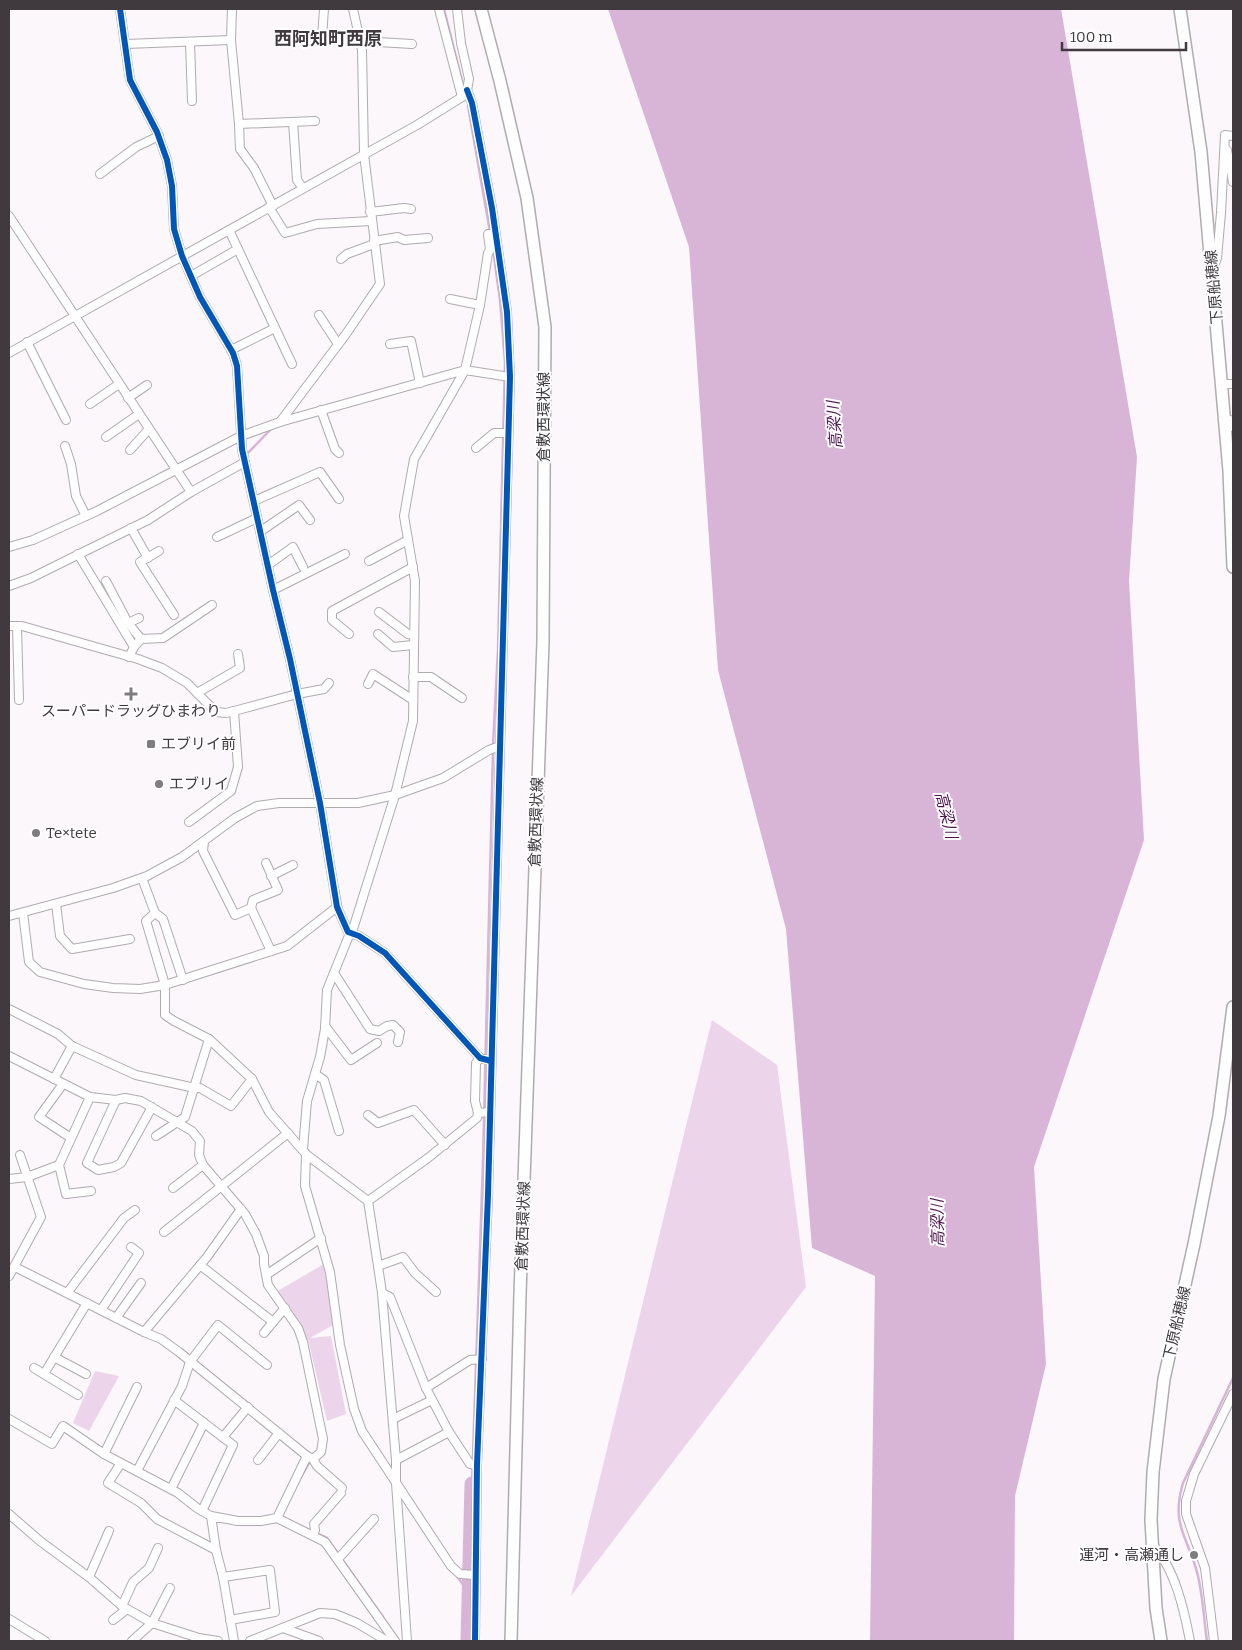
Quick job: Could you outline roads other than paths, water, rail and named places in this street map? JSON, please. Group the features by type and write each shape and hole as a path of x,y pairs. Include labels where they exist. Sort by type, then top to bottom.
{"main road":[{"name":"倉敷西環状線","path":"481,9 500,80 527,198 545,327 543,641 528,1045 511,1641"},
{"name":"下原船穂線","path":"1180,9 1201,152 1224,418 1231,472 1233,567"},
{"name":"下原船穂線","path":"1161,1641 1156,1608 1151,1520 1153,1472 1164,1380 1194,1244 1219,1116 1233,1008"}],"street":[{"path":"120,9 130,80 159,136 167,160 172,186 174,229 182,256 200,297 232,350 236,366 241,436 245,462 299,693 322,803 337,907 344,926 350,933 359,936 385,953 486,1060"},
{"path":"232,9 232,40 240,149 254,168 285,233 317,224 371,221"},
{"path":"322,37 324,9"},
{"path":"280,422 380,284 364,154 360,42 353,9"},
{"path":"439,9 464,93 472,103 507,312 496,747 484,1112 479,1359 471,1575 475,1641"},
{"path":"9,353 417,125 464,93 469,76 461,43 457,9"},
{"path":"126,44 232,40"},
{"path":"190,42 192,101"},
{"path":"360,42 412,44"},
{"path":"239,124 316,120"},
{"path":"293,122 297,180 303,188"},
{"path":"100,174 136,147 159,136"},
{"path":"1212,272 1217,258 1229,136"},
{"path":"1229,136 1233,182"},
{"path":"370,212 404,208 412,209"},
{"path":"9,216 191,492"},
{"path":"229,230 292,364"},
{"path":"471,1575 460,1574 451,1566 362,1431 358,1421 340,1344 330,1272 319,1240 305,1186 305,1152 306,1101 318,1075 327,1029 328,990 356,921 395,795 413,721 415,581 404,516 414,459 464,370 480,305 490,250 488,234 493,234"},
{"path":"341,259 347,254 374,243 398,237 404,240 428,238"},
{"path":"191,276 238,249"},
{"path":"450,299 480,305"},
{"path":"319,315 338,344"},
{"path":"232,350 275,328"},
{"path":"390,344 411,341 420,383"},
{"path":"27,342 66,420"},
{"path":"9,547 33,540 86,516 241,436 280,422 464,370 506,376"},
{"path":"90,404 119,384"},
{"path":"1221,384 1233,384"},
{"path":"128,398 147,385"},
{"path":"321,410 335,449 339,453"},
{"path":"106,437 139,414"},
{"path":"1224,418 1230,420 1233,427"},
{"path":"130,450 149,429"},
{"path":"476,448 494,433 505,433"},
{"path":"65,446 71,464 76,496 86,516"},
{"path":"9,586 32,578 148,520 191,492 245,462"},
{"path":"255,501 320,472 340,499"},
{"path":"261,531 299,505 310,520"},
{"path":"217,537 257,518"},
{"path":"131,528 148,558"},
{"path":"369,561 408,540"},
{"path":"268,565 292,547 303,567"},
{"path":"159,551 140,562 174,615"},
{"path":"78,554 134,647"},
{"path":"275,589 345,554"},
{"path":"349,634 332,620 332,611 413,567"},
{"path":"106,581 128,623 140,639"},
{"path":"140,639 163,638 212,605"},
{"path":"379,612 413,636"},
{"path":"128,623 139,618"},
{"path":"9,626 18,626 162,668 187,683 216,712 226,713 299,693 324,689 329,683"},
{"path":"18,626 19,700"},
{"path":"378,634 393,647 413,645"},
{"path":"129,657 140,639"},
{"path":"197,693 240,668 238,654"},
{"path":"368,684 374,674 413,700"},
{"path":"413,677 431,677 462,698"},
{"path":"189,822 231,792 238,767 234,711"},
{"path":"9,916 113,888 142,878 182,857 235,818 258,806 279,803 358,803 395,795 443,778 496,747"},
{"path":"204,841 203,851 235,914 251,908"},
{"path":"266,863 278,890 253,900 251,908 270,952"},
{"path":"271,876 293,865"},
{"path":"142,878 155,913 164,920 183,980"},
{"path":"56,904 60,936 72,949 130,939"},
{"path":"23,913 30,962 40,972 84,984 140,989 183,980 287,946 337,907"},
{"path":"155,913 146,921 165,985 165,1015 209,1039 252,1079 269,1112 305,1152 368,1201 382,1293 396,1460 407,1641"},
{"path":"335,974 370,1029 378,1031 393,1025 400,1032 398,1042"},
{"path":"9,1009 58,1034 72,1046 136,1075 200,1088 231,1106 252,1079"},
{"path":"327,1029 351,1060 376,1043"},
{"path":"156,1136 185,1117 209,1039"},
{"path":"54,1079 72,1046"},
{"path":"9,1056 90,1097 141,1100 192,1131 200,1141 200,1155 203,1165 241,1209 256,1234 264,1256 268,1284 298,1328 303,1342 323,1439 321,1452 310,1458 277,1518"},
{"path":"484,1112 475,1101 476,1063 486,1060"},
{"path":"318,1075 324,1080 340,1131"},
{"path":"63,1084 39,1117 71,1138"},
{"path":"90,1097 59,1165 66,1194 92,1191"},
{"path":"116,1100 87,1163 98,1170 114,1167 121,1163 152,1108"},
{"path":"368,1115 378,1123 414,1110 445,1145"},
{"path":"368,1201 445,1145 484,1112"},
{"path":"164,1232 288,1133"},
{"path":"9,1276 41,1217 20,1156"},
{"path":"9,1179 27,1177 59,1165"},
{"path":"173,1188 203,1165"},
{"path":"144,1332 200,1265 241,1209"},
{"path":"67,1293 124,1218 135,1210"},
{"path":"266,1275 319,1240"},
{"path":"100,1310 140,1253 131,1247"},
{"path":"378,1266 403,1256 415,1273 436,1292"},
{"path":"200,1265 273,1322"},
{"path":"15,1267 161,1339 310,1458 342,1491 314,1524 314,1532"},
{"path":"116,1318 140,1283"},
{"path":"382,1293 390,1297 426,1388 449,1432 474,1465"},
{"path":"44,1374 87,1304"},
{"path":"264,1333 285,1308"},
{"path":"137,1471 182,1386 190,1362 218,1325 267,1365"},
{"path":"54,1357 86,1374"},
{"path":"426,1388 470,1360 479,1359"},
{"path":"34,1368 78,1395"},
{"path":"104,1454 137,1387"},
{"path":"1214,1641 1205,1568 1186,1514 1186,1501 1194,1474 1233,1394"},
{"path":"174,1400 233,1446 202,1510"},
{"path":"393,1419 432,1400"},
{"path":"223,1437 248,1407"},
{"path":"9,1419 52,1444 63,1426 104,1454 171,1489 211,1516 238,1521 261,1521 277,1518 314,1532 340,1556 395,1641"},
{"path":"171,1489 204,1423"},
{"path":"396,1460 449,1432"},
{"path":"258,1460 279,1433"},
{"path":"121,1462 108,1483 141,1503 157,1519 216,1550"},
{"path":"9,1514 40,1542 89,1577 125,1608 152,1623 206,1640 218,1641"},
{"path":"211,1516 216,1550 224,1577 234,1641"},
{"path":"340,1556 374,1519"},
{"path":"89,1577 110,1531"},
{"path":"1153,1545 1174,1580 1190,1641"},
{"path":"113,1620 125,1608 133,1582 149,1568 158,1548"},
{"path":"224,1577 270,1570 275,1612 230,1620"},
{"path":"132,1641 152,1623 170,1588"},
{"path":"254,1641 320,1613 335,1614 357,1623 387,1641"},
{"path":"9,1619 45,1641"},
{"path":"284,1628 319,1641"}],"water":[{"name":"高梁川","path":"608,9 1061,9 1137,457 1129,581 1144,840 1034,1167 1046,1364 1015,1496 1014,1641 870,1641 875,1276 812,1248 786,929 718,670 689,247"}],"waterway":[{"path":"444,9 463,85"},
{"path":"468,106 490,232"},
{"path":"493,249 500,300 505,362 498,649 493,745"},
{"path":"247,457 247,454 272,428"},
{"path":"472,1484 483,1161 493,751"},
{"path":"338,889 342,911"},
{"path":"319,1073 326,1045"},
{"path":"1207,1641 1198,1576 1180,1521 1180,1498 1183,1483 1233,1378"},
{"path":"298,1482 309,1463"},
{"path":"468,1641 472,1484"},
{"path":"288,1520 327,1538 383,1617"},
{"path":"454,1572 469,1593"}],"place":[{"name":"スーパードラッグひまわり","path":"131,694"},
{"name":"エブリイ前","path":"151,744"},
{"name":"エブリイ","path":"159,784"},
{"name":"Te×tete","path":"36,833"},
{"name":"運河・高瀬通し","path":"1194,1555"}],"district":[{"name":"西阿知町西原","path":"328,39"}]}
